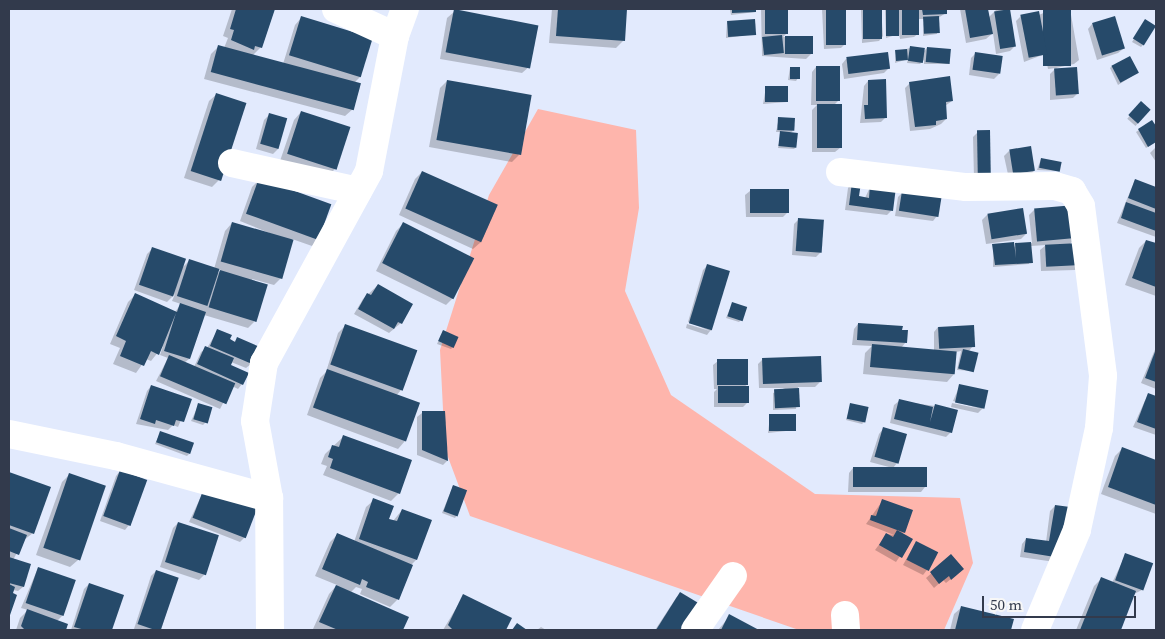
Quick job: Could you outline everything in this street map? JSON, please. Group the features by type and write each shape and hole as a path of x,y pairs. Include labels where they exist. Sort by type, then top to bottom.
{"street":[{"path":"336,9 395,36"},
{"path":"270,630 268,498 255,421 264,363 358,191 376,149 395,36 405,9"},
{"path":"232,163 358,191"},
{"path":"840,172 966,187 1055,186 1072,191 1080,206 1103,376 1099,428 1077,530 1035,630"},
{"path":"9,434 116,456 268,498"},
{"path":"695,630 733,576"}],"shaded area":[{"path":"538,109 636,130 639,208 625,291 671,395 815,494 960,498 973,563 944,630 799,630 470,516 445,449 440,350 489,195"}],"building":[{"path":"236,9 275,9 262,48 255,46 254,50 231,40 234,30 230,29"},
{"path":"454,9 538,25 530,69 446,52"},
{"path":"558,9 627,9 625,41 556,36"},
{"path":"732,9 756,9 756,12 732,13"},
{"path":"765,9 788,9 788,34 765,34"},
{"path":"826,9 846,9 846,45 826,45"},
{"path":"863,9 882,9 882,39 863,39"},
{"path":"886,9 899,9 899,36 886,36"},
{"path":"902,9 919,9 919,35 902,35"},
{"path":"922,9 947,9 947,14 923,15"},
{"path":"965,9 988,9 993,34 970,38"},
{"path":"1010,9 1016,47 1000,49 994,12"},
{"path":"1043,9 1071,9 1071,66 1043,66"},
{"path":"1039,11 1047,54 1029,58 1020,15"},
{"path":"301,16 373,38 361,77 289,55"},
{"path":"939,16 940,33 924,34 923,17"},
{"path":"1115,16 1125,49 1102,56 1092,23"},
{"path":"755,19 756,35 728,37 727,21"},
{"path":"1145,19 1156,26 1144,45 1133,39"},
{"path":"782,35 784,53 764,55 762,37"},
{"path":"785,36 813,36 813,54 785,54"},
{"path":"218,45 361,83 354,110 211,72"},
{"path":"910,46 925,48 923,63 908,61"},
{"path":"927,47 951,49 950,64 926,62"},
{"path":"907,49 908,60 896,61 895,50"},
{"path":"888,52 890,69 848,74 846,57"},
{"path":"975,52 1003,56 1000,74 972,70"},
{"path":"1130,56 1139,73 1120,83 1111,66"},
{"path":"816,66 840,66 840,101 816,101"},
{"path":"790,67 800,67 800,79 790,79"},
{"path":"1077,67 1079,94 1056,96 1054,69"},
{"path":"950,76 953,101 946,102 947,119 936,121 936,125 915,127 909,82"},
{"path":"886,79 887,118 865,119 864,105 868,105 868,80"},
{"path":"447,80 532,95 521,155 436,140"},
{"path":"765,86 788,86 788,102 765,102"},
{"path":"216,93 246,103 221,181 191,171"},
{"path":"1141,101 1151,110 1138,124 1128,115"},
{"path":"817,104 842,104 842,148 817,148"},
{"path":"301,111 350,127 337,170 287,154"},
{"path":"269,113 287,118 278,149 260,144"},
{"path":"778,117 795,118 794,131 777,130"},
{"path":"1152,120 1156,126 1156,142 1148,147 1138,129"},
{"path":"977,130 990,130 991,174 978,174"},
{"path":"780,131 798,133 796,148 778,146"},
{"path":"1031,146 1035,171 1013,174 1009,149"},
{"path":"1041,158 1062,162 1060,172 1039,168"},
{"path":"422,171 498,205 481,242 405,208"},
{"path":"259,178 331,204 318,240 246,214"},
{"path":"1135,179 1156,187 1156,209 1128,198"},
{"path":"852,182 861,183 859,196 869,198 870,184 896,187 893,211 849,205"},
{"path":"750,189 789,189 789,213 750,213"},
{"path":"902,191 942,197 938,217 899,211"},
{"path":"1126,202 1156,213 1156,231 1121,218"},
{"path":"1075,205 1078,238 1037,241 1034,209"},
{"path":"1023,208 1027,234 992,239 987,214"},
{"path":"798,218 824,220 822,253 796,251"},
{"path":"232,222 294,240 282,279 221,261"},
{"path":"403,222 474,258 453,299 382,263"},
{"path":"1146,240 1156,243 1156,287 1132,278"},
{"path":"1014,242 1016,258 1015,243 1031,242 1033,263 995,265 992,244"},
{"path":"1080,243 1081,265 1046,267 1045,245"},
{"path":"152,247 186,259 173,297 139,285"},
{"path":"189,259 219,269 207,306 177,296"},
{"path":"707,264 730,271 712,330 689,323"},
{"path":"220,270 268,285 256,322 209,307"},
{"path":"378,284 413,304 402,324 398,322 394,329 358,309 367,293 371,295"},
{"path":"135,293 177,312 180,303 206,312 190,359 164,351 176,313 159,355 151,351 144,366 120,356 126,341 116,336"},
{"path":"732,302 747,307 743,321 727,316"},
{"path":"858,323 903,326 902,330 908,330 907,343 857,340"},
{"path":"345,324 417,350 403,391 330,364"},
{"path":"974,325 975,347 939,349 938,327"},
{"path":"217,329 232,335 230,339 235,342 237,337 260,347 252,364 210,346"},
{"path":"443,330 459,337 454,348 438,341"},
{"path":"872,344 957,351 955,374 870,367"},
{"path":"205,346 234,358 231,365 249,373 243,385 197,364"},
{"path":"963,349 979,353 974,372 958,368"},
{"path":"1156,349 1156,382 1145,378"},
{"path":"169,355 235,383 226,404 160,376"},
{"path":"821,356 822,382 763,384 762,358"},
{"path":"717,359 748,359 748,385 717,385"},
{"path":"327,369 420,403 406,441 313,408"},
{"path":"959,384 988,390 984,409 955,403"},
{"path":"151,385 192,399 184,422 176,420 174,426 156,420 155,424 140,419"},
{"path":"718,386 749,386 749,403 718,403"},
{"path":"799,388 800,407 775,408 774,389"},
{"path":"1148,393 1156,396 1156,429 1137,422"},
{"path":"899,399 933,407 930,422 935,404 958,410 952,433 894,419"},
{"path":"198,403 212,407 208,423 193,419"},
{"path":"850,403 869,407 865,423 847,419"},
{"path":"422,411 445,411 448,461 422,450"},
{"path":"769,414 796,414 796,431 769,431"},
{"path":"883,427 907,434 898,464 874,457"},
{"path":"160,431 194,443 190,454 156,442"},
{"path":"343,435 412,460 400,494 330,468 333,459 328,457 332,445 339,447"},
{"path":"1122,447 1156,460 1156,505 1108,487"},
{"path":"853,467 927,467 927,487 853,487"},
{"path":"120,470 147,480 130,526 103,516"},
{"path":"9,472 51,487 34,534 9,525"},
{"path":"69,473 106,486 80,560 43,548"},
{"path":"453,485 467,490 458,516 443,511"},
{"path":"204,488 257,508 246,538 193,518"},
{"path":"373,498 394,506 389,519 397,521 402,509 432,520 417,560 359,539"},
{"path":"882,499 913,510 905,533 870,520 871,515 876,516"},
{"path":"1055,505 1070,507 1061,558 1024,552 1026,538 1049,541"},
{"path":"178,522 219,535 206,575 165,562"},
{"path":"9,528 27,535 19,555 9,551"},
{"path":"897,530 913,539 902,558 879,545 886,533 893,537"},
{"path":"337,533 413,565 399,600 366,587 368,582 362,579 360,585 322,569"},
{"path":"916,541 938,552 929,571 906,560"},
{"path":"1125,553 1153,563 1143,591 1115,580"},
{"path":"951,554 964,569 951,580 949,576 939,584 930,572"},
{"path":"9,557 31,564 24,587 9,583"},
{"path":"38,567 76,580 63,616 26,603"},
{"path":"156,570 179,578 161,630 137,624"},
{"path":"1101,577 1136,591 1121,630 1080,630"},
{"path":"89,583 124,595 112,630 85,630 74,627"},
{"path":"9,584 15,587 13,593 17,595 9,618"},
{"path":"336,585 409,617 403,630 338,630 319,622"},
{"path":"680,592 700,604 684,630 656,630"},
{"path":"463,594 512,618 506,630 453,630 448,625"},
{"path":"961,606 1014,619 1011,630 955,630"},
{"path":"27,609 68,624 66,630 25,630 21,626"},
{"path":"729,614 759,630 721,630"},
{"path":"517,623 527,630 512,630"}]}
